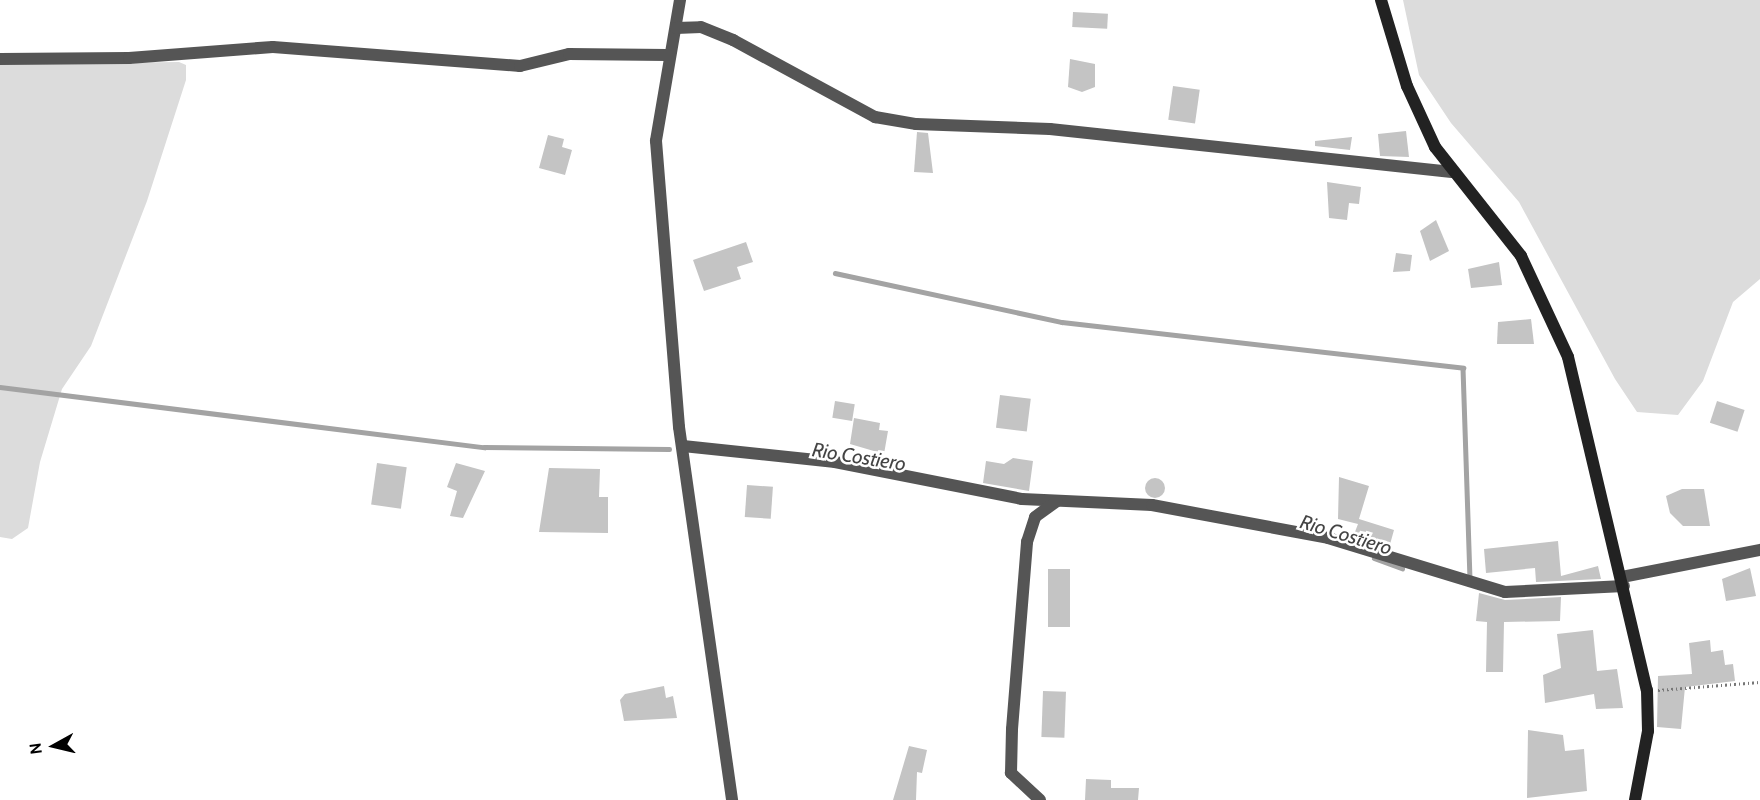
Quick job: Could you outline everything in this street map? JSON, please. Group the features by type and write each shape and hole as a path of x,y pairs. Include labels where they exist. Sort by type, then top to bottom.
{"main road":[{"path":"1381,0 1407,86 1452,172 1521,256 1546,300 1582,404 1647,690 1648,730 1635,800"}],"street":[{"path":"680,0 676,28 667,55 656,141 669,342 732,800"},
{"path":"676,28 701,27 734,40 835,98 885,119 1050,129 1452,172"},
{"path":"0,58 129,58 273,47 520,66 570,54 667,55"},
{"path":"683,446 836,462 1022,499 1152,505 1295,531 1505,592 1623,581 1760,550"},
{"path":"1040,800 1011,773 1012,729 1027,542 1035,517 1058,501"}],"path":[{"path":"1647,690 1760,682"}],"shaded area":[{"path":"1403,0 1760,0 1760,279 1733,302 1703,381 1678,415 1637,412 1615,379 1519,202 1451,123 1419,75"},
{"path":"179,62 186,65 186,80 147,201 91,346 62,389 40,462 28,528 12,539 0,537 0,64"}],"building":[{"path":"1073,12 1108,14 1107,29 1072,27"},
{"path":"1070,59 1095,64 1095,87 1082,92 1068,87"},
{"path":"1173,86 1200,90 1195,123 1168,120"},
{"path":"1406,131 1409,157 1380,156 1378,134"},
{"path":"917,132 928,133 933,173 914,172"},
{"path":"548,135 564,139 562,147 572,150 565,175 539,168"},
{"path":"1352,137 1350,150 1315,146 1315,141"},
{"path":"1327,182 1361,187 1359,204 1349,203 1347,220 1329,218"},
{"path":"1436,220 1449,251 1430,261 1420,231"},
{"path":"746,242 753,262 737,267 741,279 704,291 693,260"},
{"path":"1396,253 1412,255 1410,271 1393,272"},
{"path":"1499,262 1502,285 1471,288 1468,269"},
{"path":"1531,319 1534,344 1497,344 1498,322"},
{"path":"1000,395 1031,399 1027,432 996,428"},
{"path":"835,401 855,404 852,421 832,418"},
{"path":"1717,401 1745,410 1737,432 1710,423"},
{"path":"854,418 880,423 879,430 888,431 884,454 850,444"},
{"path":"1013,458 1033,461 1029,491 983,483 986,461 1004,464"},
{"path":"377,463 407,467 401,509 371,505"},
{"path":"456,463 485,471 463,518 450,516 457,491 447,487"},
{"path":"549,468 600,469 599,497 608,497 608,533 539,532"},
{"path":"1339,477 1369,486 1359,519 1394,530 1389,548 1353,537 1358,524 1338,519"},
{"path":"1155,478 1162,481 1165,488 1162,495 1155,498 1148,495 1145,488 1148,481"},
{"path":"747,485 773,487 771,519 745,517"},
{"path":"1682,489 1704,489 1710,526 1683,526 1670,513 1666,496"},
{"path":"1558,541 1561,576 1598,566 1601,579 1536,582 1535,568 1486,573 1484,549"},
{"path":"1750,568 1756,596 1726,601 1722,579"},
{"path":"1048,569 1070,569 1070,627 1048,627"},
{"path":"1479,593 1505,600 1561,597 1560,621 1504,622 1503,672 1486,672 1487,622 1476,621"},
{"path":"1593,630 1597,671 1617,669 1623,708 1596,709 1594,694 1545,703 1543,675 1561,668 1557,634"},
{"path":"1710,640 1711,652 1723,650 1725,665 1733,664 1735,681 1685,687 1681,729 1657,727 1658,676 1692,674 1689,643"},
{"path":"664,686 666,698 673,696 677,718 624,721 620,700 625,694"},
{"path":"1043,691 1066,692 1064,738 1041,737"},
{"path":"1528,730 1563,735 1565,751 1584,749 1587,791 1527,798"},
{"path":"909,746 927,750 922,773 917,772 916,800 893,800"},
{"path":"1086,779 1111,780 1111,788 1139,788 1138,800 1085,800"}],"waterway":[{"path":"835,273 1062,322 1463,368 1470,579"},
{"path":"0,387 484,447 669,449"},
{"name":"Rio Costiero","path":"1374,558 1402,568"}]}
